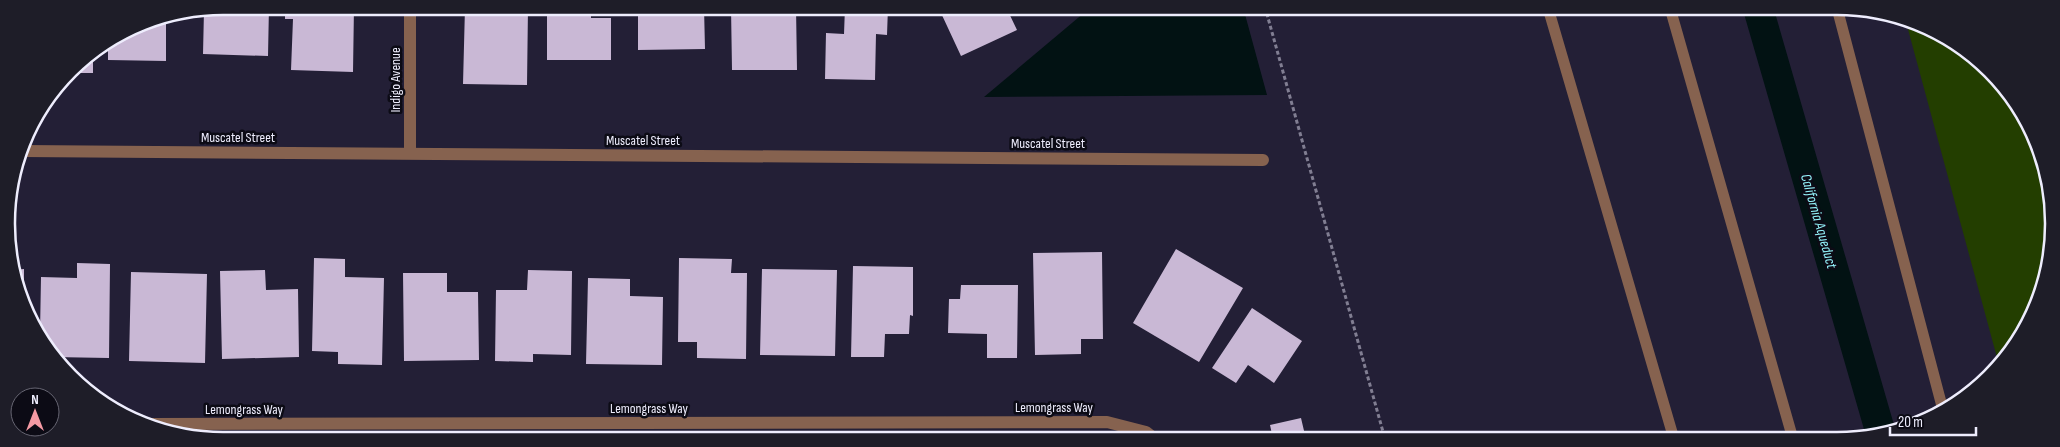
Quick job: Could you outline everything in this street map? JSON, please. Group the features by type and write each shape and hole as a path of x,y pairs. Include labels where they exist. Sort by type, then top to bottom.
{"street":[{"name":"Indigo Avenue","path":"410,15 410,154"},
{"name":"Muscatel Street","path":"28,151 1263,160"},
{"name":"Lemongrass Way","path":"166,424 1107,422 1140,432"}],"lane":[{"path":"1550,15 1672,432"},
{"path":"1672,15 1792,432"},
{"path":"1839,15 1942,403"}],"path":[{"path":"1267,15 1383,432"}],"green space":[{"path":"1907,27 1941,43 1984,76 2017,119 2034,156 2038,170 2045,210 2045,237 2041,264 2034,291 2023,316 2010,339 1997,356"}],"shaded area":[{"path":"1081,15 1245,15 1267,95 984,97"}],"building":[{"path":"269,15 268,56 203,54 204,16"},
{"path":"285,15 354,15 353,72 291,70 293,19 285,19"},
{"path":"465,15 528,15 527,85 463,84"},
{"path":"547,15 591,15 591,18 611,18 611,60 547,60"},
{"path":"638,15 704,15 705,49 638,50"},
{"path":"731,15 796,15 797,70 732,70"},
{"path":"845,15 888,15 887,35 876,34 875,80 825,79 826,33 844,34"},
{"path":"942,15 1010,15 1017,30 961,56"},
{"path":"166,23 166,61 108,60 108,50 119,43"},
{"path":"93,61 93,73 79,73"},
{"path":"1176,249 1243,288 1199,362 1133,323"},
{"path":"1102,252 1103,339 1081,339 1081,354 1035,355 1033,253"},
{"path":"314,258 345,259 345,277 384,278 382,365 338,364 338,352 312,351"},
{"path":"679,258 732,259 731,273 747,273 746,359 697,358 697,342 678,342"},
{"path":"77,263 110,264 109,358 64,357 40,322 41,277 77,278"},
{"path":"853,266 913,267 913,316 910,315 909,334 885,334 884,357 851,357"},
{"path":"20,269 24,269 24,284 22,277"},
{"path":"762,269 837,270 835,356 760,355"},
{"path":"265,270 266,290 298,289 299,357 222,359 220,271"},
{"path":"528,270 572,271 571,355 533,354 533,362 495,361 496,290 527,290"},
{"path":"131,272 207,274 205,363 129,361"},
{"path":"403,273 447,273 447,292 478,292 479,360 404,361"},
{"path":"588,278 630,279 630,296 663,297 662,365 586,364"},
{"path":"961,285 1018,285 1017,358 987,358 987,334 948,333 949,299 960,299"},
{"path":"1252,308 1302,341 1274,383 1248,365 1236,383 1212,368"},
{"path":"1301,418 1304,432 1272,432 1270,425"}],"waterway":[{"name":"California Aqueduct","path":"1760,15 1879,428"}]}
